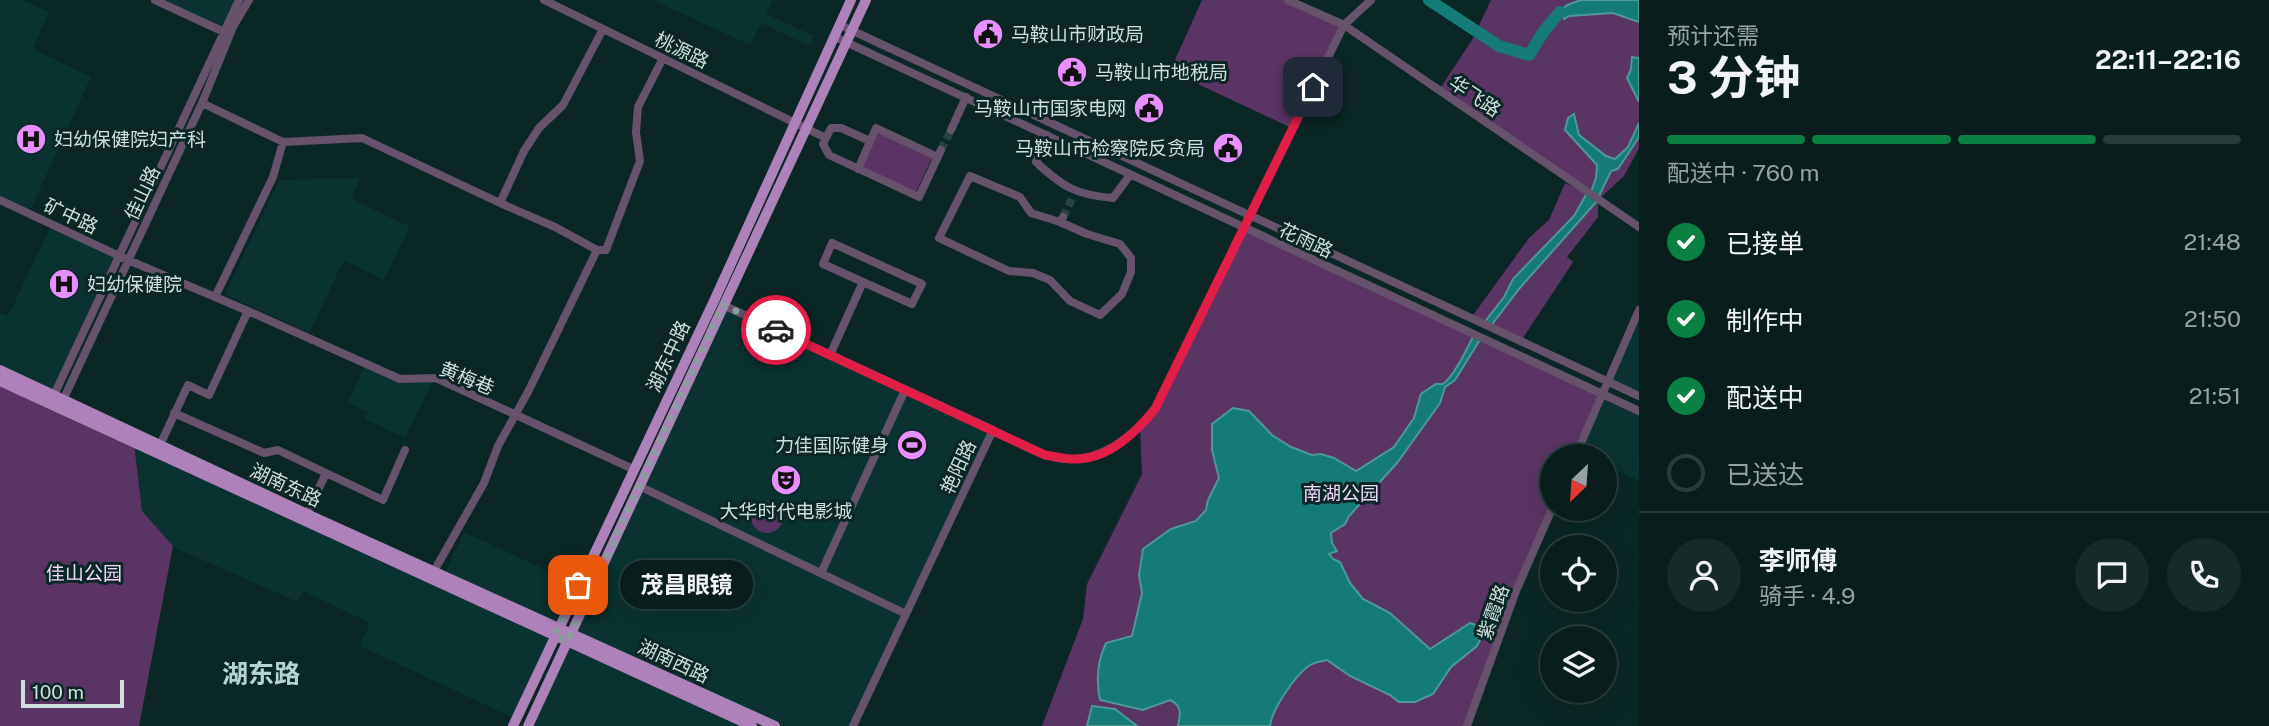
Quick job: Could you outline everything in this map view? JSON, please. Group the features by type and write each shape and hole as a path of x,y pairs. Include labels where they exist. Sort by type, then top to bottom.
{"main road":[{"name":"湖东中路","path":"513,726 851,0"},
{"name":"湖东中路","path":"528,726 866,0"},
{"name":"湖南东路","path":"0,370 434,571 557,631"},
{"path":"0,381 570,637"},
{"name":"湖南西路","path":"570,637 752,726"},
{"name":"湖南西路","path":"570,637 775,726"}],"street":[{"path":"155,0 224,32 233,27"},
{"name":"佳山路","path":"59,397 120,256 239,0"},
{"name":"佳山路","path":"59,397 128,260 202,103 233,27 249,0"},
{"name":"桃源路","path":"544,0 826,138"},
{"name":"华飞路","path":"1288,0 1344,25 1639,227"},
{"name":"艳阳路","path":"853,726 993,430 1045,455 1078,459 1107,451 1140,427 1155,409 1344,25 1371,0"},
{"path":"840,25 1639,396"},
{"path":"500,203 524,151 539,128 563,105 603,29"},
{"name":"花雨路","path":"835,37 1639,411"},
{"path":"202,103 283,142 362,138 555,227 597,250 606,250 640,161 636,132 638,107 663,58"},
{"path":"951,130 966,97"},
{"path":"858,169 876,128 940,153 919,197 858,169 829,155 823,145 831,128 841,128 870,141"},
{"path":"1046,135 1036,162 1074,194 1113,198 1130,174"},
{"path":"128,260 215,297 273,177 283,142"},
{"path":"970,176 1020,197 1031,213 1062,220 1087,234 1120,244 1131,258 1131,272 1122,294 1100,315 1070,301 1050,280 1033,273 1009,271 939,238 970,176"},
{"name":"矿中路","path":"0,200 128,260"},
{"path":"832,243 922,284 912,304 863,282 823,264 832,243"},
{"path":"434,571 484,483 498,446 597,250"},
{"path":"830,355 863,282"},
{"name":"黄梅巷","path":"215,297 400,379 436,378 634,469"},
{"path":"723,305 993,430"},
{"path":"160,445 188,385 209,395 248,310"},
{"path":"1581,444 1639,310"},
{"path":"821,573 905,390"},
{"path":"174,413 264,453 278,450 383,500 405,450"},
{"path":"307,514 326,473"},
{"path":"639,486 906,614"},
{"name":"紫霞路","path":"1467,726 1516,591 1546,522"}],"shaded area":[{"name":"妇幼保健院妇产科","path":"0,0 23,0 49,12 33,49 91,77 29,213 0,200"},
{"path":"155,0 239,0 224,32"},
{"path":"653,0 772,0 766,14 814,36 810,46 761,23 750,45"},
{"path":"360,178 352,199 410,227 384,280 344,260 309,333 225,294 279,180"},
{"name":"妇幼保健院","path":"52,224 120,256 54,395 0,370 0,313 8,316"},
{"path":"723,305 993,430 853,726 775,726 571,633"},
{"path":"1639,310 1639,396 1608,382"},
{"path":"365,365 400,380 434,379 405,438 365,419 368,412 348,402"},
{"path":"1603,395 1639,411 1639,481 1617,471 1617,444 1581,444"},
{"path":"134,443 555,635 516,719 360,646 370,623 303,591 298,602 173,547 142,511"},
{"path":"464,532 578,585 559,627 444,575"},
{"path":"570,642 752,726 529,726"}],"green space":[{"path":"1202,0 1288,0 1344,25 1292,128 1170,71"},
{"path":"1491,0 1639,0 1639,148 1624,176 1598,200 1598,217 1567,257 1573,262 1521,341 1471,318 1529,238 1549,220 1565,183 1582,191 1439,90 1472,40"},
{"path":"878,132 932,158 916,192 863,167"},
{"name":"南湖公园","path":"1243,228 1603,395 1581,444 1540,444 1540,522 1547,522 1467,726 1042,726 1083,619 1087,584 1142,474 1140,427 1172,375"},
{"name":"佳山公园","path":"0,381 134,443 142,511 173,546 139,726 0,726"},
{"path":"767,501 778,506 783,517 778,528 767,533 756,528 751,517 756,506"}],"water":[{"path":"1581,0 1639,0 1639,22 1613,13 1569,16 1564,19 1560,12 1567,5"},
{"path":"1632,57 1639,58 1639,102 1627,78"},
{"path":"1574,114 1579,135 1606,156 1615,159 1628,147 1639,123 1639,137 1618,169 1611,171 1599,196 1591,192 1597,165 1565,130 1568,118"},
{"path":"1587,193 1598,200 1519,289 1490,327 1483,324 1504,297 1513,279 1574,216"},
{"path":"1474,335 1481,338 1455,380 1445,387 1440,403 1397,463 1349,516 1345,524 1331,533 1332,543 1337,551 1329,554 1340,562 1350,583 1363,599 1390,613 1430,649 1470,623 1486,628 1477,646 1451,667 1433,694 1415,702 1399,702 1350,676 1327,660 1310,665 1298,676 1280,702 1270,726 1178,726 1179,708 1170,700 1143,710 1100,700 1098,672 1106,643 1132,636 1142,593 1139,575 1143,549 1171,529 1196,521 1206,510 1219,478 1212,450 1212,424 1233,408 1249,411 1272,435 1291,447 1312,455 1321,454 1334,458 1356,471 1394,447 1414,418 1421,394 1436,384 1443,384 1452,375"},
{"path":"1092,706 1115,709 1137,726 1087,726"}],"waterway":[{"path":"1429,0 1499,46 1529,55 1560,12"}],"tunnel":[{"path":"941,150 951,130"},
{"path":"1063,217 1073,197"}],"way so far":[{"path":"578,585 555,635 568,641 723,305 776,330"}],"place":[{"name":"马鞍山市财政局","path":"988,34"},
{"name":"马鞍山市地税局","path":"1072,72"},
{"name":"马鞍山市国家电网","path":"1149,108"},
{"name":"妇幼保健院妇产科","path":"31,139"},
{"name":"马鞍山市检察院反贪局","path":"1228,148"},
{"name":"妇幼保健院","path":"64,284"},
{"name":"力佳国际健身","path":"912,445"},
{"name":"大华时代电影城","path":"786,480"},
{"name":"茂昌眼镜","path":"578,585"}],"district":[{"name":"湖东路","path":"261,674"}],"route":[{"path":"776,330 1045,455 1078,459 1107,451 1140,427 1155,409 1313,87"}]}
